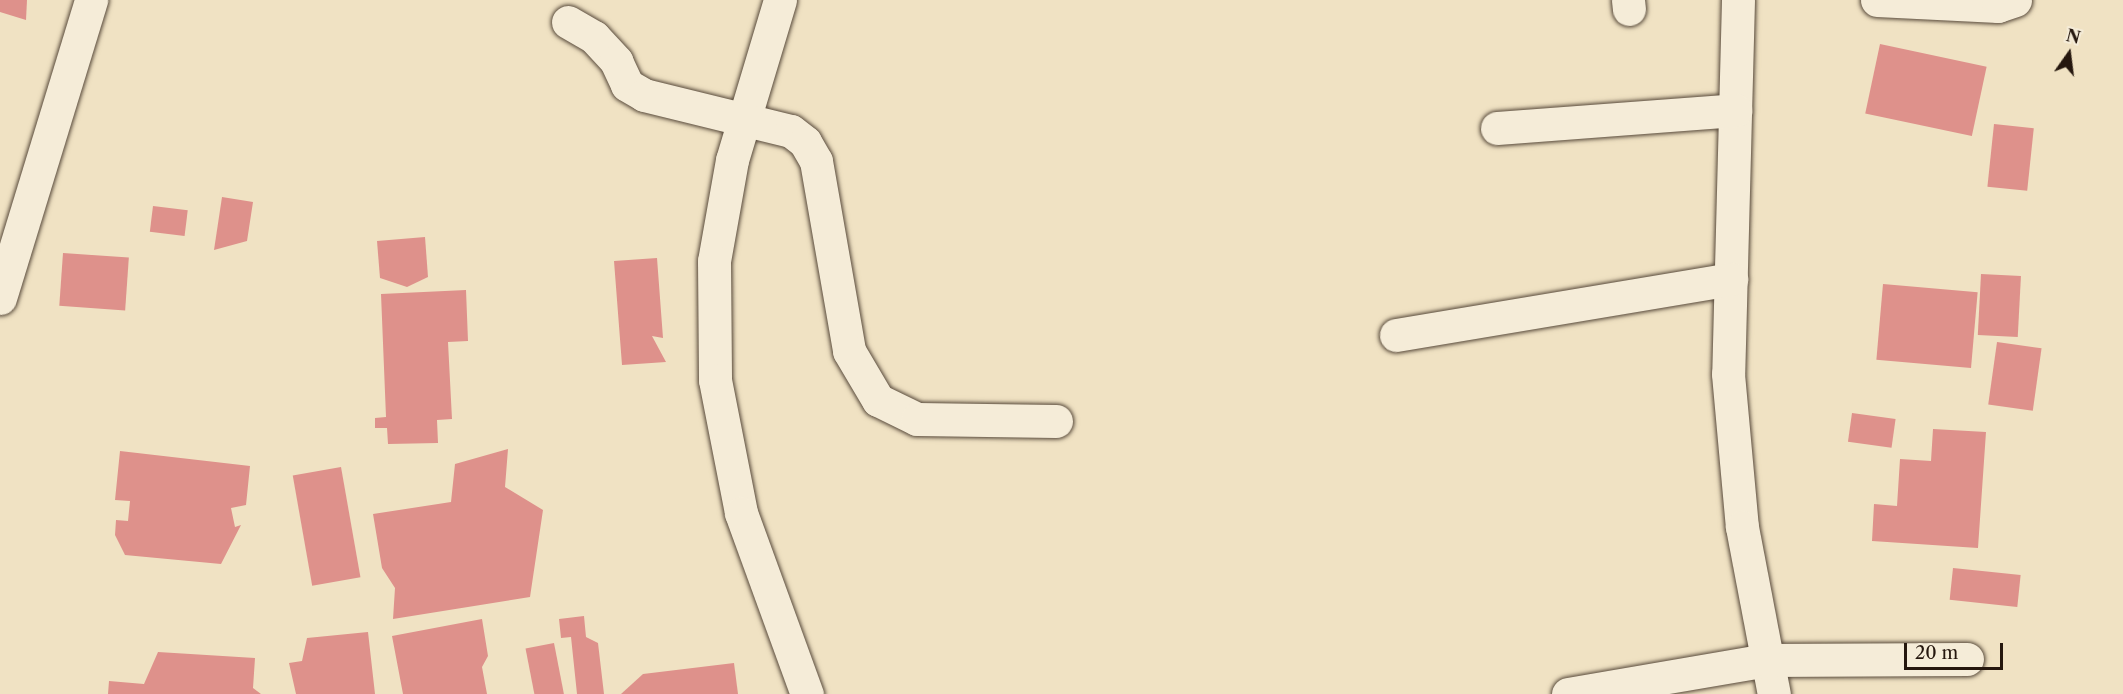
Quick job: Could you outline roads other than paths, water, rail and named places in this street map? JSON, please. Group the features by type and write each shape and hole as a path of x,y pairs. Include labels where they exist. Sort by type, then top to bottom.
{"street":[{"path":"0,298 91,0"},
{"path":"780,0 744,122 714,261 715,380 741,513 807,694"},
{"path":"1738,0 1728,374 1741,515 1774,694"},
{"path":"1877,0 1998,6 2015,0"},
{"path":"568,22 594,37 616,62 627,85 644,95 744,122 791,130 816,160 849,351 878,400 916,419 1056,421"},
{"path":"1497,128 1735,110"},
{"path":"1396,335 1731,279"},
{"path":"1568,694 1638,688 1766,660 1967,659"}]}
